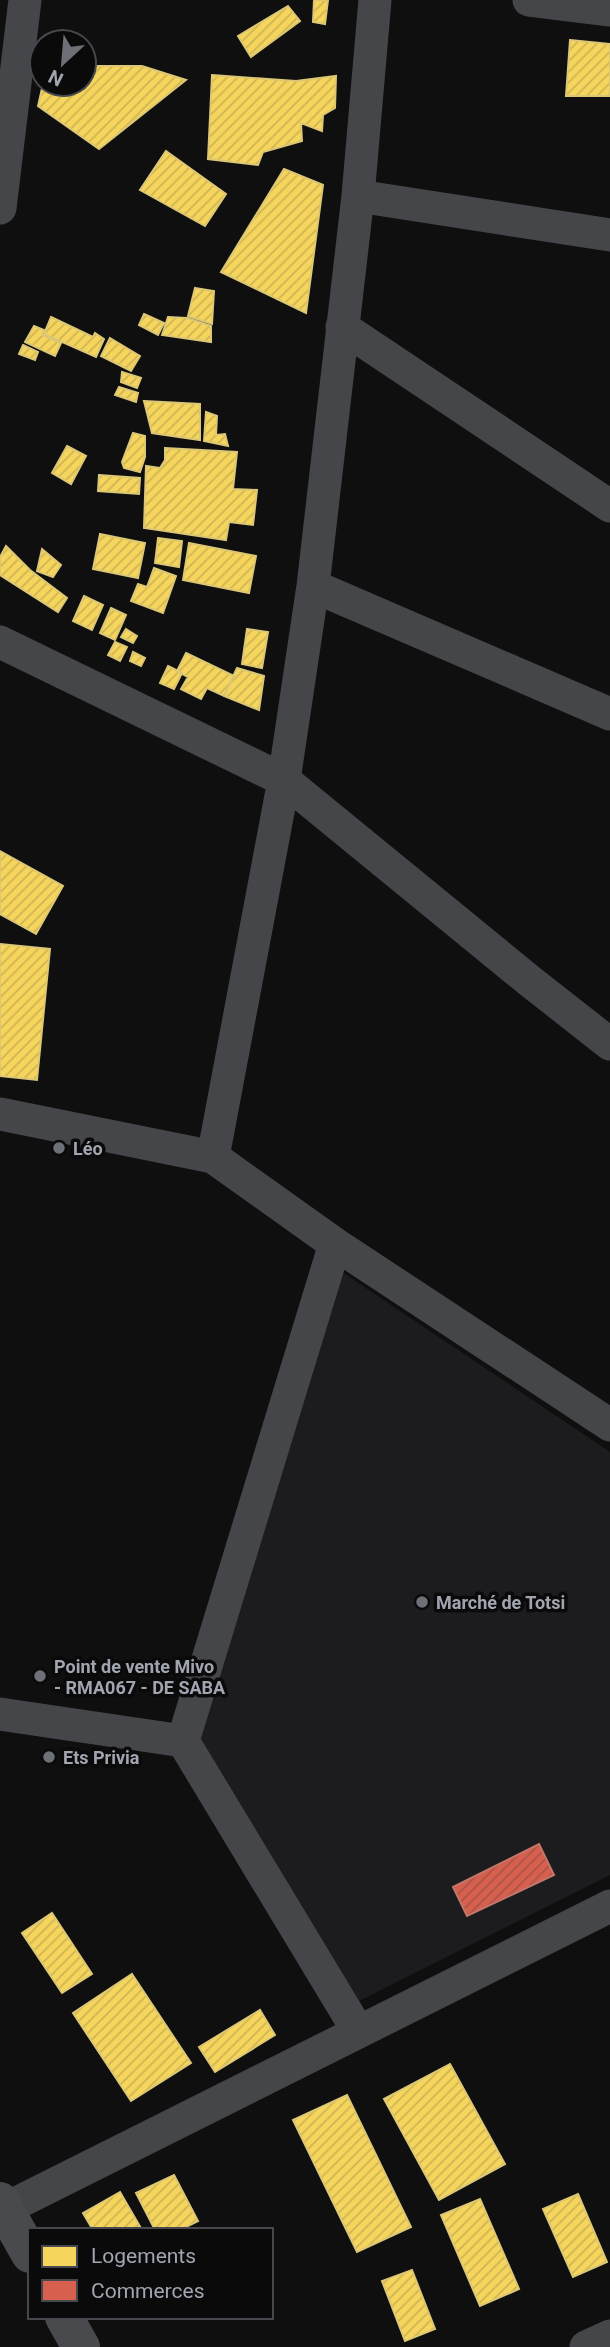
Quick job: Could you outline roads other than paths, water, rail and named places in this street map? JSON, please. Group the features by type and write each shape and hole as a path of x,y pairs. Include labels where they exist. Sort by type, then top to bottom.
{"main road":[{"path":"2,2205 28,2250"},
{"path":"65,2319 81,2347"}],"street":[{"path":"0,208 25,0"},
{"path":"213,1157 284,780 313,586 358,195 375,0"},
{"path":"528,0 610,10"},
{"path":"358,195 610,235"},
{"path":"342,327 610,506"},
{"path":"313,586 610,714"},
{"path":"0,642 284,780 610,1044"},
{"path":"0,1114 213,1157 335,1244 610,1425"},
{"path":"335,1244 183,1741 358,2031"},
{"path":"0,1714 183,1741"},
{"path":"2,2205 610,1906"},
{"path":"586,2347 610,2336"}],"place":[{"name":"Léo","path":"59,1148"},
{"name":"Marché de Totsi","path":"422,1602"},
{"name":"Point de vente Mivo - RMA067 - DE SABA","path":"40,1676"},
{"name":"Ets Privia","path":"49,1757"}]}
